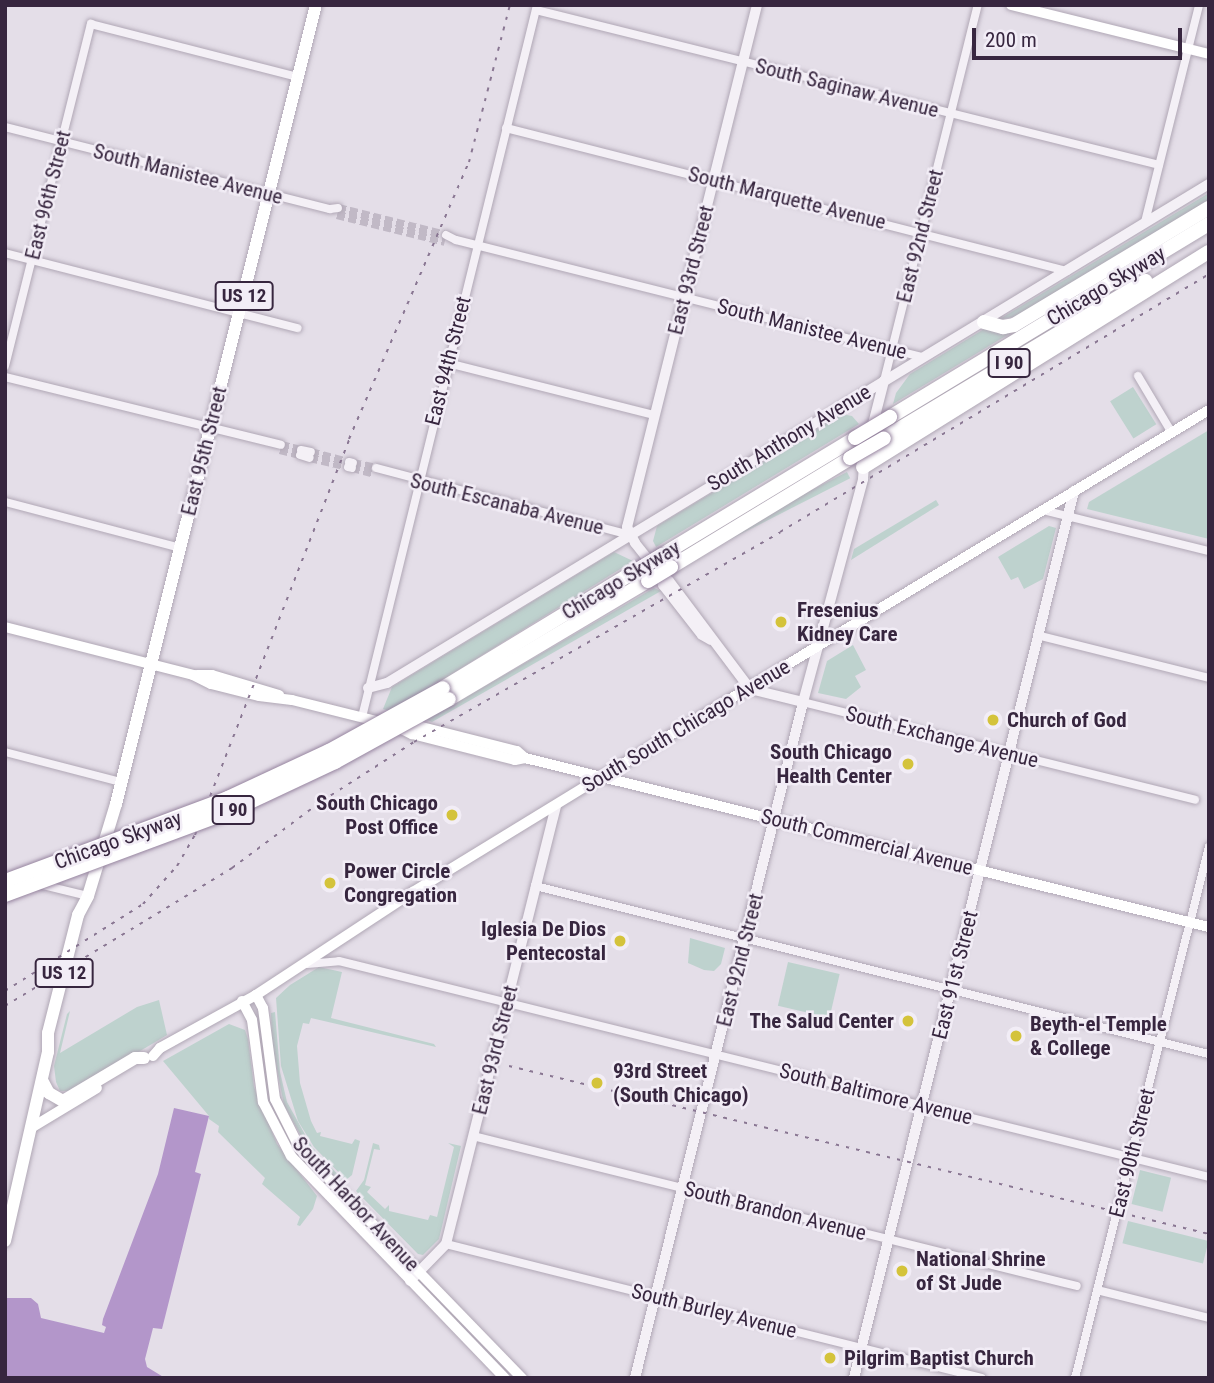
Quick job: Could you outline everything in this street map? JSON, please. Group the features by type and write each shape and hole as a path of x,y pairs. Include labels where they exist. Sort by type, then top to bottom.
{"highway":[{"path":"984,322 1003,327 1014,325 1209,208"},
{"name":"Chicago Skyway","path":"655,573 662,555 1209,224"},
{"name":"Chicago Skyway","path":"5,881 228,798 446,693 884,438 1209,242"},
{"path":"863,467 1209,252"},
{"name":"Chicago Skyway","path":"5,895 166,837 256,800 368,745 446,693"}],"main road":[{"name":"East 95th Street","path":"5,1241 48,1052 48,1033 75,928 88,896 152,664 316,5"},
{"path":"1011,5 1209,54"},
{"name":"South South Chicago Avenue","path":"31,1128 172,1041 256,995 298,965 601,777 1209,410"},
{"name":"South Commercial Avenue","path":"5,627 193,675 219,677 261,687 292,700 396,726 412,734 514,761 525,758 1209,927"},
{"name":"South Harbor Avenue","path":"256,995 263,1008 275,1099 290,1133 317,1167 505,1378"},
{"name":"South Harbor Avenue","path":"242,1001 252,1020 263,1102 280,1139 308,1175 522,1378"},
{"path":"42,1080 49,1093 63,1101 135,1058 148,1057"}],"street":[{"name":"East 93rd Street","path":"628,534 628,522 654,415 757,5"},
{"name":"East 92nd Street","path":"635,1378 803,702 844,541 863,479 863,467 978,5"},
{"path":"1145,222 1199,5"},
{"name":"South Saginaw Avenue","path":"536,8 1159,165"},
{"name":"East 94th Street","path":"362,717 536,8"},
{"name":"East 96th Street","path":"5,366 91,24 298,77"},
{"name":"South Manistee Avenue","path":"5,127 335,211"},
{"name":"South Marquette Avenue","path":"506,128 1067,271"},
{"name":"South Anthony Avenue","path":"368,688 387,683 628,534 984,322 1209,184"},
{"name":"South Manistee Avenue","path":"446,238 923,357"},
{"path":"5,253 298,328"},
{"path":"447,363 654,415"},
{"path":"1138,376 1172,433"},
{"path":"5,377 280,448"},
{"path":"301,453 310,455"},
{"name":"South Escanaba Avenue","path":"375,471 628,534"},
{"name":"East 91st Street","path":"854,1378 1041,636 1074,491"},
{"path":"5,502 180,548"},
{"path":"1043,510 1209,551"},
{"path":"628,534 655,573 669,581 708,631 710,640 750,688"},
{"path":"1041,636 1209,678"},
{"name":"South Exchange Avenue","path":"750,688 1195,800"},
{"path":"5,752 121,782"},
{"name":"East 93rd Street","path":"414,1276 446,1244 555,806"},
{"name":"East 90th Street","path":"1075,1378 1209,847"},
{"path":"5,876 88,896"},
{"path":"536,886 1209,1054"},
{"path":"333,943 339,961"},
{"name":"South Baltimore Avenue","path":"298,965 339,961 1209,1177"},
{"name":"South Brandon Avenue","path":"473,1136 1077,1286"},
{"name":"South Burley Avenue","path":"446,1244 982,1378"},
{"path":"1097,1290 1209,1318"}],"shaded area":[{"path":"1209,193 1209,200 1018,316 998,320"},
{"path":"1209,213 893,404 896,393 910,374 984,329 1003,331"},
{"path":"1133,387 1156,424 1133,439 1110,401"},
{"path":"839,416 852,416 859,424 656,547 653,541 657,526"},
{"path":"1209,430 1209,539 1087,509 1089,502"},
{"path":"847,472 850,478 674,568 671,562"},
{"path":"936,500 939,505 851,560 854,549"},
{"path":"1049,526 1056,528 1043,579 1024,589 1018,577 1011,580 998,557"},
{"path":"614,552 633,561 439,682 390,711 383,709 392,687"},
{"path":"654,588 661,591 432,722 427,720"},
{"path":"853,645 866,670 855,676 861,687 846,699 818,693 827,661"},
{"path":"690,938 725,948 721,964 714,971 688,963"},
{"path":"788,962 840,974 830,1018 778,1006"},
{"path":"319,967 342,972 331,1018 434,1044 436,1047 311,1018 309,1024 303,1023 297,1046 300,1083 311,1121 317,1133 321,1132 320,1136 352,1144 355,1139 360,1141 352,1175 346,1180 314,1147 298,1121 281,1066 276,998 290,985"},
{"path":"159,1000 167,1035 73,1091 60,1091 54,1066 70,1011 60,1053 137,1007"},
{"path":"275,1012 280,1072 287,1102 312,1147 343,1180 335,1178 307,1147 284,1105 272,1044 271,1013"},
{"path":"229,1024 245,1030 254,1087 277,1144 317,1196 313,1209 300,1226 297,1225 300,1217 262,1184 265,1178 218,1132 219,1126 209,1119 163,1061"},
{"path":"174,1108 209,1116 195,1172 201,1174 162,1329 153,1328 145,1359 147,1367 165,1378 5,1378 5,1298 31,1298 38,1304 41,1318 104,1333 106,1327 102,1325 103,1319 158,1174"},
{"path":"373,1143 379,1145 380,1150 374,1149 365,1185 371,1187 367,1192 385,1209 389,1205 389,1211 428,1220 430,1215 437,1217 454,1147 448,1143 461,1146 439,1239 423,1255 418,1254 356,1191 364,1180"},
{"path":"1140,1170 1171,1178 1163,1212 1132,1204"},
{"path":"1128,1221 1209,1241 1203,1263 1122,1243"}],"tunnel":[{"path":"338,208 446,235"},
{"path":"337,215 445,242"},
{"path":"281,445 301,450"},
{"path":"280,450 300,455"},
{"path":"311,452 349,462"},
{"path":"310,458 348,467"},
{"path":"353,463 376,468"},
{"path":"352,468 374,474"}],"railway":[{"path":"5,991 143,904 177,866 195,835 349,439 469,162 510,5"},
{"path":"5,1006 232,868 322,801 414,742 780,532 1209,274"},
{"path":"509,1066 1209,1234"}],"place":[{"name":"Fresenius Kidney Care","path":"781,622"},
{"name":"Church of God","path":"993,720"},
{"name":"South Chicago Health Center","path":"908,764"},
{"name":"South Chicago Post Office","path":"452,815"},
{"name":"Power Circle Congregation","path":"330,883"},
{"name":"Iglesia De Dios Pentecostal","path":"620,941"},
{"name":"The Salud Center","path":"908,1021"},
{"name":"Beyth-el Temple & College","path":"1016,1036"},
{"name":"93rd Street (South Chicago)","path":"597,1083"},
{"name":"National Shrine of St Jude","path":"902,1271"},
{"name":"Pilgrim Baptist Church","path":"830,1358"}]}
